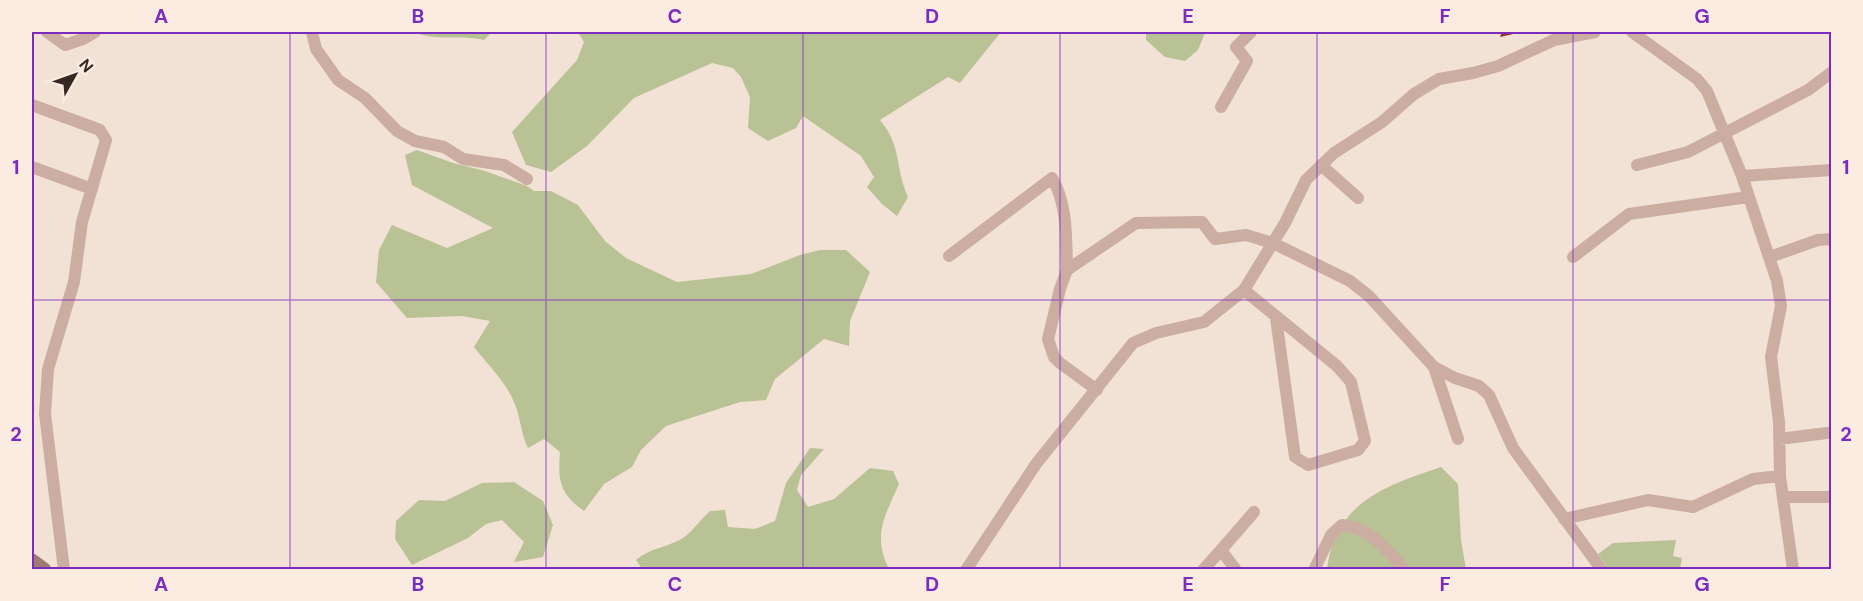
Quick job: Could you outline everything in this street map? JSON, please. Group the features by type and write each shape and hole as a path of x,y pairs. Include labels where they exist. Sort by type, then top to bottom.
{"main road":[{"path":"32,561 44,570"}],"street":[{"path":"47,32 65,45 95,32"},
{"path":"312,32 316,50 338,80 365,98 397,131 415,141 444,147 463,159 504,165 527,179"},
{"path":"1221,106 1247,61 1236,47 1251,32"},
{"path":"966,570 1036,464 1133,343 1156,333 1204,322 1244,290 1273,243 1306,180 1334,153 1382,122 1414,94 1439,79 1481,71 1554,40 1595,32"},
{"path":"1632,32 1697,79 1707,91 1742,176 1770,257 1781,306 1771,357 1782,497 1793,570"},
{"path":"1636,165 1688,152 1808,90 1832,72"},
{"path":"32,105 100,130 106,140 82,222 74,282 48,369 45,414 64,570"},
{"path":"1321,165 1358,198"},
{"path":"32,166 92,189"},
{"path":"1742,176 1832,170"},
{"path":"949,256 1052,178 1059,190 1066,223 1068,270 1059,289 1048,339 1060,363 1097,390"},
{"path":"1573,257 1629,214 1748,196"},
{"path":"1068,270 1136,223 1202,222 1215,239 1246,235 1273,243 1350,281 1369,296 1434,367 1455,378 1479,386 1488,395 1513,448 1602,570"},
{"path":"1770,257 1818,240 1832,239"},
{"path":"1244,290 1337,366 1351,382 1365,441 1358,450 1308,465 1295,457 1276,318"},
{"path":"1434,367 1458,439"},
{"path":"1779,439 1827,434"},
{"path":"1564,519 1648,500 1694,507 1753,479 1780,476"},
{"path":"1782,497 1832,497"},
{"path":"1203,570 1254,512"},
{"path":"1314,570 1331,535 1342,525 1359,527 1379,542 1405,570"},
{"path":"1221,550 1236,570"}],"green space":[{"path":"414,32 492,32 484,40 432,37"},
{"path":"578,32 1001,32 960,83 948,77 880,120 892,139 908,197 897,216 867,187 874,177 861,156 803,116 796,128 768,141 748,128 750,97 741,77 733,68 712,63 634,98 587,146 551,172 526,165 512,132 577,60 584,42"},
{"path":"1146,32 1205,33 1198,50 1185,61 1165,57 1146,40"},
{"path":"417,150 485,171 527,186 534,191 551,191 578,205 605,241 626,258 677,282 751,274 800,255 820,250 846,250 870,272 850,321 849,346 824,339 775,379 766,400 740,402 666,426 641,450 632,467 604,484 584,511 569,498 562,485 559,470 560,452 544,439 528,448 510,393 474,347 490,321 462,316 407,318 376,282 379,250 392,225 447,248 493,228 412,185 405,155"},
{"path":"810,448 824,449 801,475 797,490 808,507 834,499 870,468 893,471 899,484 885,516 881,536 881,546 889,569 643,570 636,560 648,552 681,539 710,511 725,510 728,527 755,529 775,521 786,483"},
{"path":"1441,467 1458,484 1461,540 1466,569 1327,570 1332,547 1340,528 1366,500 1382,490"},
{"path":"514,482 543,501 553,525 543,557 514,562 524,542 502,520 486,524 468,538 412,565 395,539 396,521 419,500 445,501 482,483"},
{"path":"1676,540 1673,556 1682,558 1680,569 1606,569 1606,565 1598,554 1613,543"}]}
